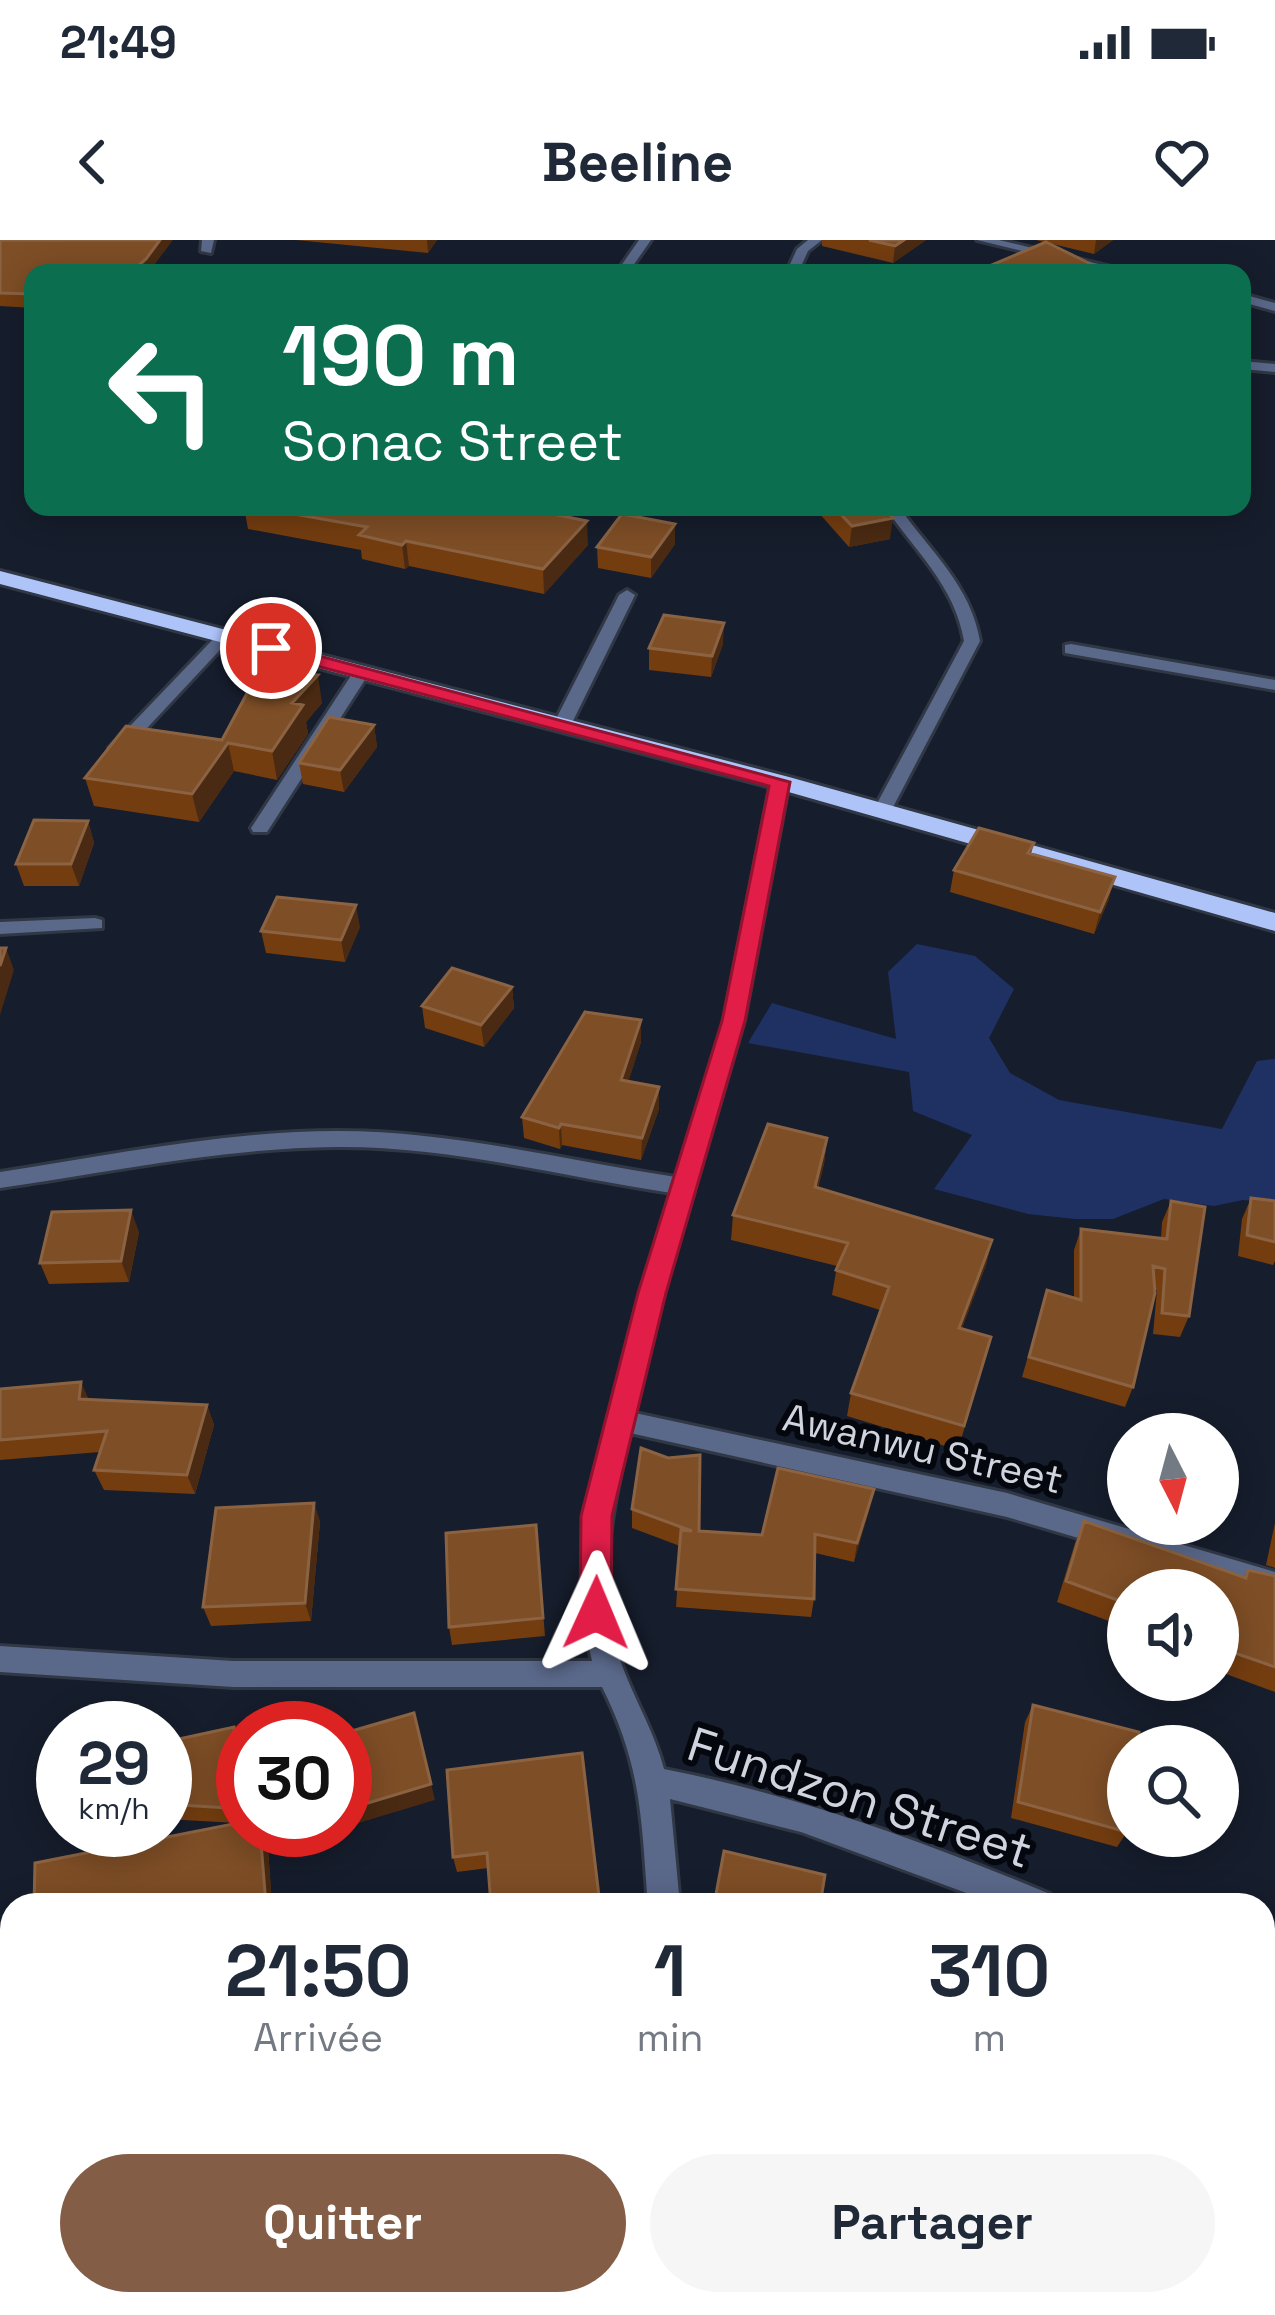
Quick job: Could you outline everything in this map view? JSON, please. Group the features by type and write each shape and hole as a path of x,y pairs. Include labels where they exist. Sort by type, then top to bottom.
{"highway":[{"path":"0,577 780,782 1275,922"}],"street":[{"path":"796,264 803,249 815,240"},
{"path":"983,240 1090,264"},
{"path":"883,812 972,641 970,617 958,591 899,516"},
{"path":"562,725 627,595"},
{"path":"100,768 225,636"},
{"path":"1071,649 1275,685"},
{"path":"260,828 362,673"},
{"path":"663,1893 652,1781 639,1731 610,1674 596,1613 596,1516 619,1420 734,1021 780,782"},
{"path":"0,928 95,924"},
{"path":"0,1180 221,1148 339,1139 430,1145 685,1187"},
{"name":"Awanwu Street","path":"619,1420 1007,1505 1275,1584"},
{"path":"0,1659 124,1670 280,1675 610,1674"},
{"name":"Fundzon Street","path":"652,1781 746,1800 873,1841 1008,1893"}],"shaded area":[{"path":"917,944 975,956 1014,989 989,1038 1010,1073 1059,1100 1222,1129 1257,1061 1275,1059 1275,1203 1243,1200 1214,1206 1164,1199 1113,1219 1075,1219 1028,1214 934,1189 972,1135 913,1111 909,1072 748,1043 772,1003 896,1039 888,972"}],"building":[{"path":"0,240 160,240 140,264 24,264 24,294 0,293"},
{"path":"869,240 904,240 895,246"},
{"path":"1046,242 1091,264 994,264"},
{"path":"305,516 562,516 587,521 543,569 359,535 367,527"},
{"path":"620,516 675,524 651,557 597,547"},
{"path":"843,516 893,518 852,526"},
{"path":"664,615 724,623 712,656 649,648"},
{"path":"260,669 318,675 292,703 303,705 272,751 228,743 192,794 85,778 126,726 222,740"},
{"path":"329,717 374,725 340,770 299,763"},
{"path":"34,820 88,821 71,864 16,864"},
{"path":"979,828 1034,843 1028,853 1115,877 1100,912 954,870"},
{"path":"277,897 356,905 341,940 261,931"},
{"path":"452,968 512,987 481,1025 422,1006"},
{"path":"585,1012 641,1020 621,1080 659,1087 642,1138 561,1124 559,1128 522,1117"},
{"path":"768,1124 827,1138 815,1187 992,1240 959,1328 991,1337 964,1426 851,1393 889,1287 836,1270 848,1243 733,1215"},
{"path":"1251,1198 1275,1201 1275,1242 1247,1235"},
{"path":"1171,1201 1205,1207 1189,1316 1162,1313 1165,1269 1153,1266 1155,1293 1133,1387 1029,1357 1047,1290 1081,1300 1081,1229 1167,1239"},
{"path":"131,1210 121,1261 40,1263 52,1212"},
{"path":"81,1382 79,1399 207,1405 187,1475 94,1470 107,1431 0,1440 0,1389"},
{"path":"641,1448 668,1458 700,1455 699,1531 762,1535 778,1468 874,1489 857,1543 815,1534 814,1599 676,1589 681,1530 692,1531 632,1509"},
{"path":"314,1503 305,1603 203,1607 216,1508"},
{"path":"1084,1521 1107,1529 1107,1545 1152,1545 1220,1569 1107,1569 1107,1596 1066,1581"},
{"path":"536,1525 543,1618 449,1627 446,1533"},
{"path":"1248,1570 1275,1576 1275,1667 1239,1654 1239,1576 1246,1578"},
{"path":"1033,1705 1112,1725 1107,1725 1107,1826 1018,1802"},
{"path":"414,1713 431,1784 372,1802 372,1725"},
{"path":"216,1731 216,1807 192,1806 192,1736"},
{"path":"582,1753 599,1893 490,1893 487,1853 453,1857 447,1770"},
{"path":"216,1827 216,1857 262,1857 265,1893 34,1893 35,1863 65,1857 192,1857 192,1832"},
{"path":"724,1851 825,1875 822,1893 716,1893"}],"route":[{"path":"271,648 780,782 734,1021 652,1293 596,1516 596,1613"}]}
